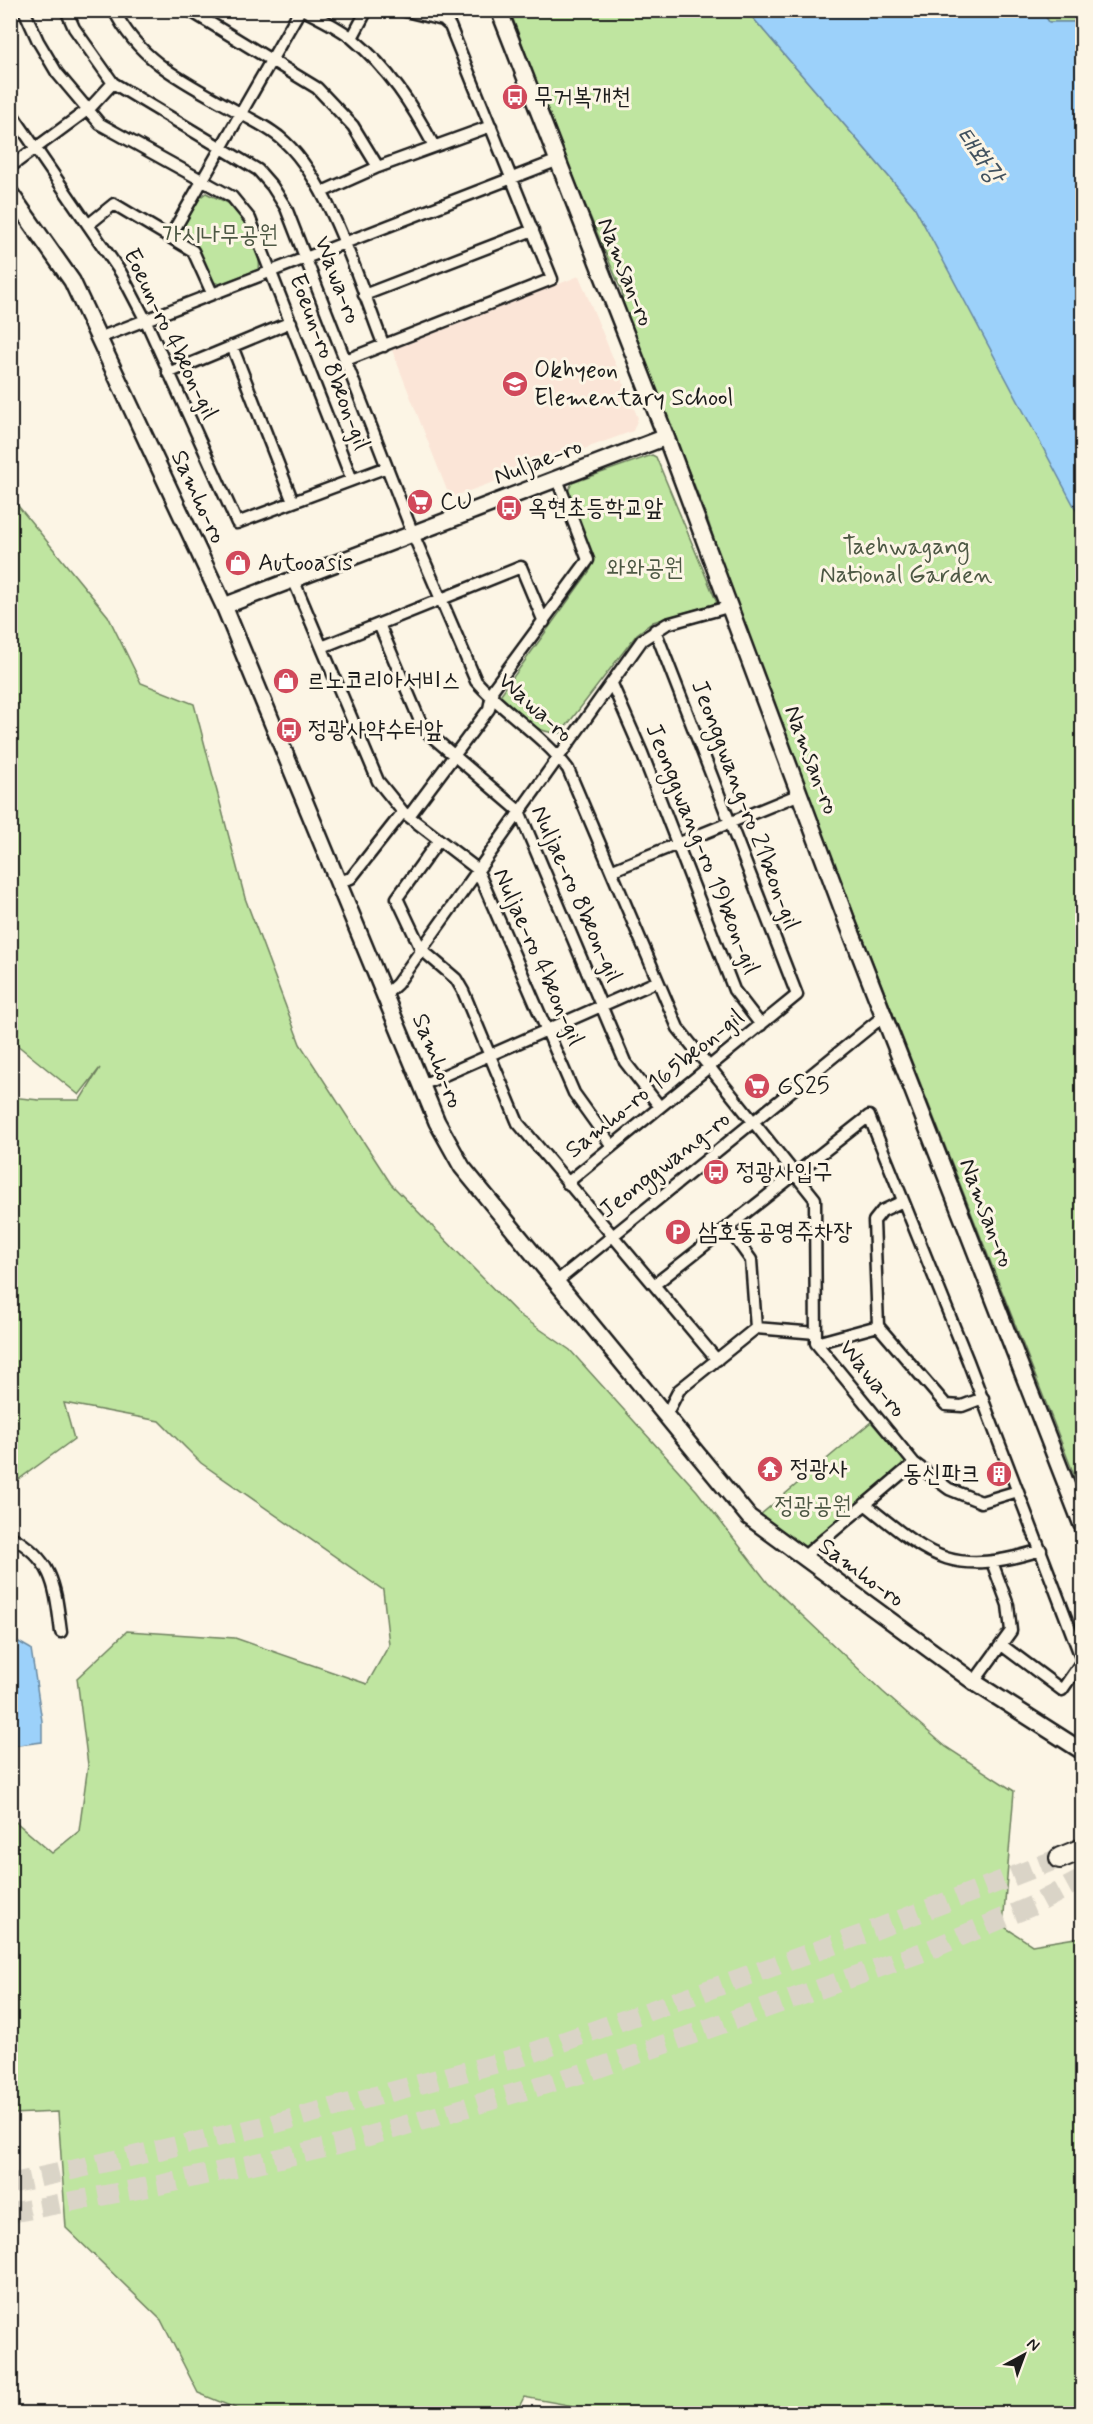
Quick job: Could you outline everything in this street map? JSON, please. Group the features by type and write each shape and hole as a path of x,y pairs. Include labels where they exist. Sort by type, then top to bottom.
{"highway":[{"path":"1060,1858 1083,1849"}],"main road":[{"name":"Namsan-ro","path":"499,10 556,161 666,437 728,607 1083,1525"},
{"name":"Samho-ro","path":"10,193 72,281 224,606 437,1122 462,1167 749,1517 974,1682 1083,1751"},
{"name":"Nuljae-ro","path":"224,606 666,437"}],"street":[{"name":"Eoeun-ro 8beon-gil","path":"24,10 38,42 57,73 100,124 232,198 250,219 352,480"},
{"name":"Wawa-ro","path":"66,10 80,37 113,83 258,170 286,208 413,534 473,676 490,697 559,756 568,769 613,870 678,1028 797,1173 815,1199 816,1338 914,1463 949,1490 964,1498 981,1502 1018,1491"},
{"path":"114,10 125,33 144,54 283,140 301,159 322,192 384,346"},
{"path":"189,10 329,99 359,133 378,167"},
{"path":"170,237 302,10 352,38 410,101 434,146"},
{"path":"352,38 367,10"},
{"path":"346,360 552,279 450,26 443,20 404,11"},
{"path":"10,167 87,111 113,83"},
{"name":"Eoeun-ro 4beon-gil","path":"10,111 121,273 145,319 237,524 293,502"},
{"path":"322,192 378,167 491,126"},
{"path":"99,338 556,161"},
{"path":"88,225 114,204 193,251 212,293"},
{"path":"364,295 533,230"},
{"path":"168,373 291,322"},
{"path":"232,346 293,502 387,467"},
{"path":"338,882 351,878 406,814 489,709 493,689 588,560 557,479"},
{"path":"322,647 521,567 544,622"},
{"name":"Nuljae-ro 4beon-gil","path":"293,579 378,781 406,814 477,869 574,1093 612,1146"},
{"path":"385,995 397,984 642,640 655,630 689,617 728,607"},
{"name":"Nuljae-ro 8beon-gil","path":"379,624 420,721 429,734 519,811 603,1005 625,1062 660,1107"},
{"name":"Jeonggwang-ro 21beon-gil","path":"655,630 797,995"},
{"name":"Jeonggwang-ro 19beon-gil","path":"612,684 678,844 734,990 761,1025"},
{"path":"613,870 800,794"},
{"path":"439,840 397,898 421,949 456,979 491,1054 518,1123 717,1359"},
{"path":"422,1085 658,981"},
{"name":"Samho-ro 165beon-gil","path":"567,1183 797,995"},
{"name":"Jeonggwang-ro","path":"556,1282 611,1235 886,1014"},
{"path":"654,1285 868,1116 982,1398 1083,1660 1062,1690 1003,1646"},
{"path":"903,1202 882,1211 874,1221 878,1326 946,1405 962,1406 982,1398"},
{"path":"728,1228 751,1260 756,1328"},
{"path":"666,1415 679,1390 756,1328 816,1338 878,1326"},
{"path":"802,1558 914,1463"},
{"path":"865,1504 936,1556 962,1563 992,1562 1041,1550"},
{"path":"10,1536 44,1561 54,1582 61,1632"},
{"path":"974,1682 1003,1646 1011,1631 1012,1622 992,1562"}],"shaded area":[{"name":"Okhyeon Elementary School","path":"579,276 638,418 633,431 450,498 392,350"}],"green space":[{"name":"Taehwagang National Garden","path":"510,11 747,11 914,206 1009,377 1082,519 1082,1495 755,662 704,509 624,312 622,292 558,140"},
{"path":"1041,11 1082,11 1082,22 1049,22"},
{"name":"가시나무공원","path":"206,193 228,203 239,215 254,244 259,269 219,284 211,281 199,251 182,238 183,226 189,213"},
{"name":"와와공원","path":"652,455 656,457 717,603 653,622 637,634 561,733 543,731 528,723 500,701 501,694 591,569 593,560 566,496 572,483"},
{"path":"10,496 108,616 141,683 194,704 245,898 300,1044 391,1184 518,1314 570,1350 697,1491 768,1583 883,1692 946,1747 1014,1791 1003,1926 1032,1945 1082,1937 1082,2413 618,2414 524,2397 516,2413 247,2413 198,2393 161,2320 66,2228 58,2112 11,2114 10,1817 52,1853 79,1831 88,1765 77,1678 127,1631 235,1638 367,1684 389,1645 383,1590 201,1463 159,1421 64,1403 74,1439 11,1485 11,1097 80,1100 100,1068 79,1095 11,1040"},
{"name":"정광공원","path":"871,1422 906,1462 804,1551 760,1515"}],"water":[{"name":"태화강","path":"1041,10 1049,22 1082,22 1082,521 914,206 747,11"},
{"path":"10,1637 31,1649 42,1721 42,1742 11,1746"}],"tunnel":[{"path":"10,2184 265,2126 523,2056 861,1935 1060,1858"},
{"path":"10,2213 159,2185 338,2145 587,2072 931,1949 1034,1905 1082,1879"}],"place":[{"name":"무거복개천","path":"515,97"},
{"name":"Okhyeon Elementary School","path":"515,384"},
{"name":"CU","path":"420,502"},
{"name":"옥현초등학교앞","path":"509,508"},
{"name":"Autooasis","path":"238,563"},
{"name":"르노코리아서비스","path":"286,681"},
{"name":"정광사약수터앞","path":"289,730"},
{"name":"GS25","path":"757,1086"},
{"name":"정광사입구","path":"716,1172"},
{"name":"삼호동공영주차장","path":"678,1232"},
{"name":"정광사","path":"770,1469"},
{"name":"동신파크","path":"999,1474"}]}
